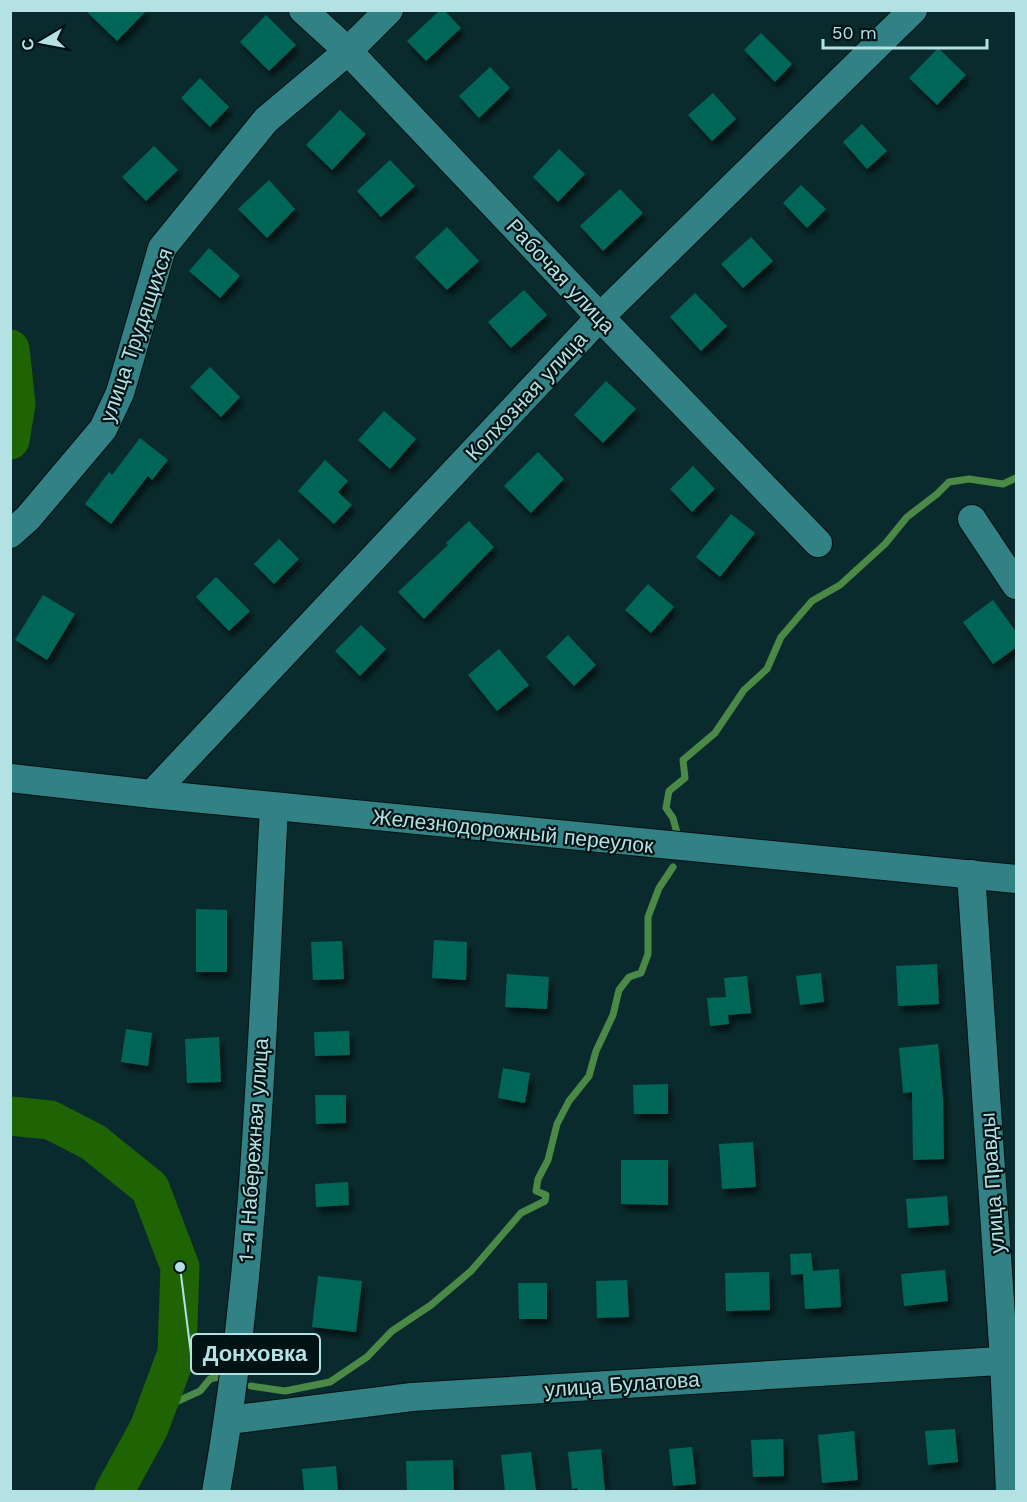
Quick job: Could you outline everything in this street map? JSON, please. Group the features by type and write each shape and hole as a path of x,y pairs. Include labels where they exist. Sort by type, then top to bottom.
{"street":[{"name":"Рабочая улица","path":"303,10 348,51 818,543"},
{"name":"улица Трудящихся","path":"10,534 28,518 103,429 120,393 162,248 266,120 348,51 389,10"},
{"name":"Колхозная улица","path":"152,794 600,317 913,10"},
{"path":"972,519 1017,585"},
{"name":"Железнодорожный переулок","path":"10,778 274,807 1017,879"},
{"name":"1-я Набережная улица","path":"216,1491 229,1420 255,1171 274,807"},
{"name":"улица Правды","path":"971,874 1010,1360 1010,1491"},
{"name":"улица Булатова","path":"229,1420 412,1397 1010,1360"}],"building":[{"path":"85,10 147,10 117,41"},
{"path":"440,10 444,10 461,28 426,61 407,41"},
{"path":"266,15 296,45 269,71 240,42"},
{"path":"761,33 792,64 775,82 744,50"},
{"path":"938,48 966,75 937,105 909,78"},
{"path":"490,67 510,88 479,118 459,96"},
{"path":"200,78 229,107 210,127 181,98"},
{"path":"713,93 736,119 712,141 688,115"},
{"path":"340,110 366,134 332,170 306,145"},
{"path":"862,124 887,151 867,169 843,142"},
{"path":"154,146 178,170 146,201 122,177"},
{"path":"559,149 585,174 558,202 533,177"},
{"path":"390,160 415,186 381,217 357,191"},
{"path":"269,180 295,209 267,238 238,209"},
{"path":"801,185 826,209 807,228 783,203"},
{"path":"620,189 643,213 603,251 580,226"},
{"path":"447,227 479,261 447,290 415,257"},
{"path":"751,237 773,261 743,288 721,264"},
{"path":"209,248 240,276 220,298 189,271"},
{"path":"524,290 547,315 511,348 488,322"},
{"path":"695,293 727,326 701,351 670,317"},
{"path":"210,367 240,397 221,417 190,387"},
{"path":"606,381 636,409 603,443 574,415"},
{"path":"384,411 416,439 390,469 358,440"},
{"path":"140,438 168,460 152,480 148,476 111,524 85,504 109,472 112,475"},
{"path":"538,452 564,479 531,513 504,486"},
{"path":"325,460 348,481 338,492 352,505 334,524 298,491"},
{"path":"693,466 715,489 692,512 670,489"},
{"path":"731,514 755,533 720,577 696,557"},
{"path":"469,521 494,547 424,619 398,592 448,545 446,543"},
{"path":"279,539 299,559 274,584 254,564"},
{"path":"216,577 250,611 229,631 196,597"},
{"path":"648,584 674,607 651,633 625,610"},
{"path":"43,595 75,614 47,660 15,640"},
{"path":"993,600 1017,633 1017,647 993,664 963,622"},
{"path":"361,625 386,649 360,676 335,651"},
{"path":"568,635 596,665 574,686 546,657"},
{"path":"499,649 529,685 497,711 468,675"},
{"path":"196,909 227,910 227,972 196,972"},
{"path":"434,940 467,942 466,980 432,978"},
{"path":"342,941 344,979 313,980 311,942"},
{"path":"937,964 939,1004 898,1006 896,966"},
{"path":"821,973 824,1002 800,1005 796,976"},
{"path":"507,974 549,977 547,1009 505,1007"},
{"path":"747,976 751,1013 728,1015 729,1024 710,1026 707,998 726,997 724,978"},
{"path":"126,1029 152,1033 148,1066 121,1062"},
{"path":"349,1031 350,1055 315,1056 314,1032"},
{"path":"219,1037 221,1082 187,1083 185,1039"},
{"path":"938,1044 943,1098 944,1159 913,1160 912,1092 903,1093 899,1048"},
{"path":"503,1068 530,1073 525,1103 498,1098"},
{"path":"668,1084 668,1114 634,1114 633,1085"},
{"path":"315,1095 346,1095 346,1123 316,1124"},
{"path":"753,1142 756,1187 722,1189 719,1144"},
{"path":"621,1160 668,1160 668,1205 621,1204"},
{"path":"348,1182 349,1205 316,1207 315,1184"},
{"path":"947,1196 949,1225 908,1228 906,1199"},
{"path":"811,1253 813,1271 839,1269 841,1307 805,1309 803,1274 791,1275 790,1254"},
{"path":"945,1270 948,1301 904,1306 901,1274"},
{"path":"769,1272 770,1310 726,1311 725,1273"},
{"path":"318,1276 362,1281 356,1332 312,1327"},
{"path":"627,1280 629,1317 597,1318 596,1281"},
{"path":"518,1283 547,1283 547,1319 519,1319"},
{"path":"955,1429 958,1462 928,1465 925,1431"},
{"path":"854,1431 858,1480 822,1483 818,1435"},
{"path":"783,1439 784,1476 753,1477 751,1440"},
{"path":"692,1447 696,1484 673,1486 669,1449"},
{"path":"601,1449 605,1491 572,1489 568,1452"},
{"path":"531,1452 536,1491 505,1491 501,1455"},
{"path":"453,1460 454,1491 407,1491 406,1461"},
{"path":"336,1466 338,1491 304,1491 302,1469"}],"waterway":[{"path":"10,349 16,404 10,440"},
{"path":"677,833 673,818 666,808 669,791 685,778 683,760 715,733 744,690 767,669 781,637 812,601 840,585 885,544 907,517 949,482 969,479 1003,484 1016,478"},
{"path":"251,1386 285,1391 330,1382 367,1357 392,1331 431,1305 471,1271 521,1213 545,1201 546,1195 536,1191 538,1179 548,1160 557,1124 569,1101 589,1076 596,1051 613,1015 619,990 629,977 641,973 648,954 648,917 659,888 673,867"},
{"path":"10,1116 50,1120 93,1142 150,1188 180,1267 177,1353 149,1428 114,1492"},
{"path":"156,1411 200,1391 210,1379 222,1376"}],"place":[{"name":"Донховка","path":"180,1267"}]}
